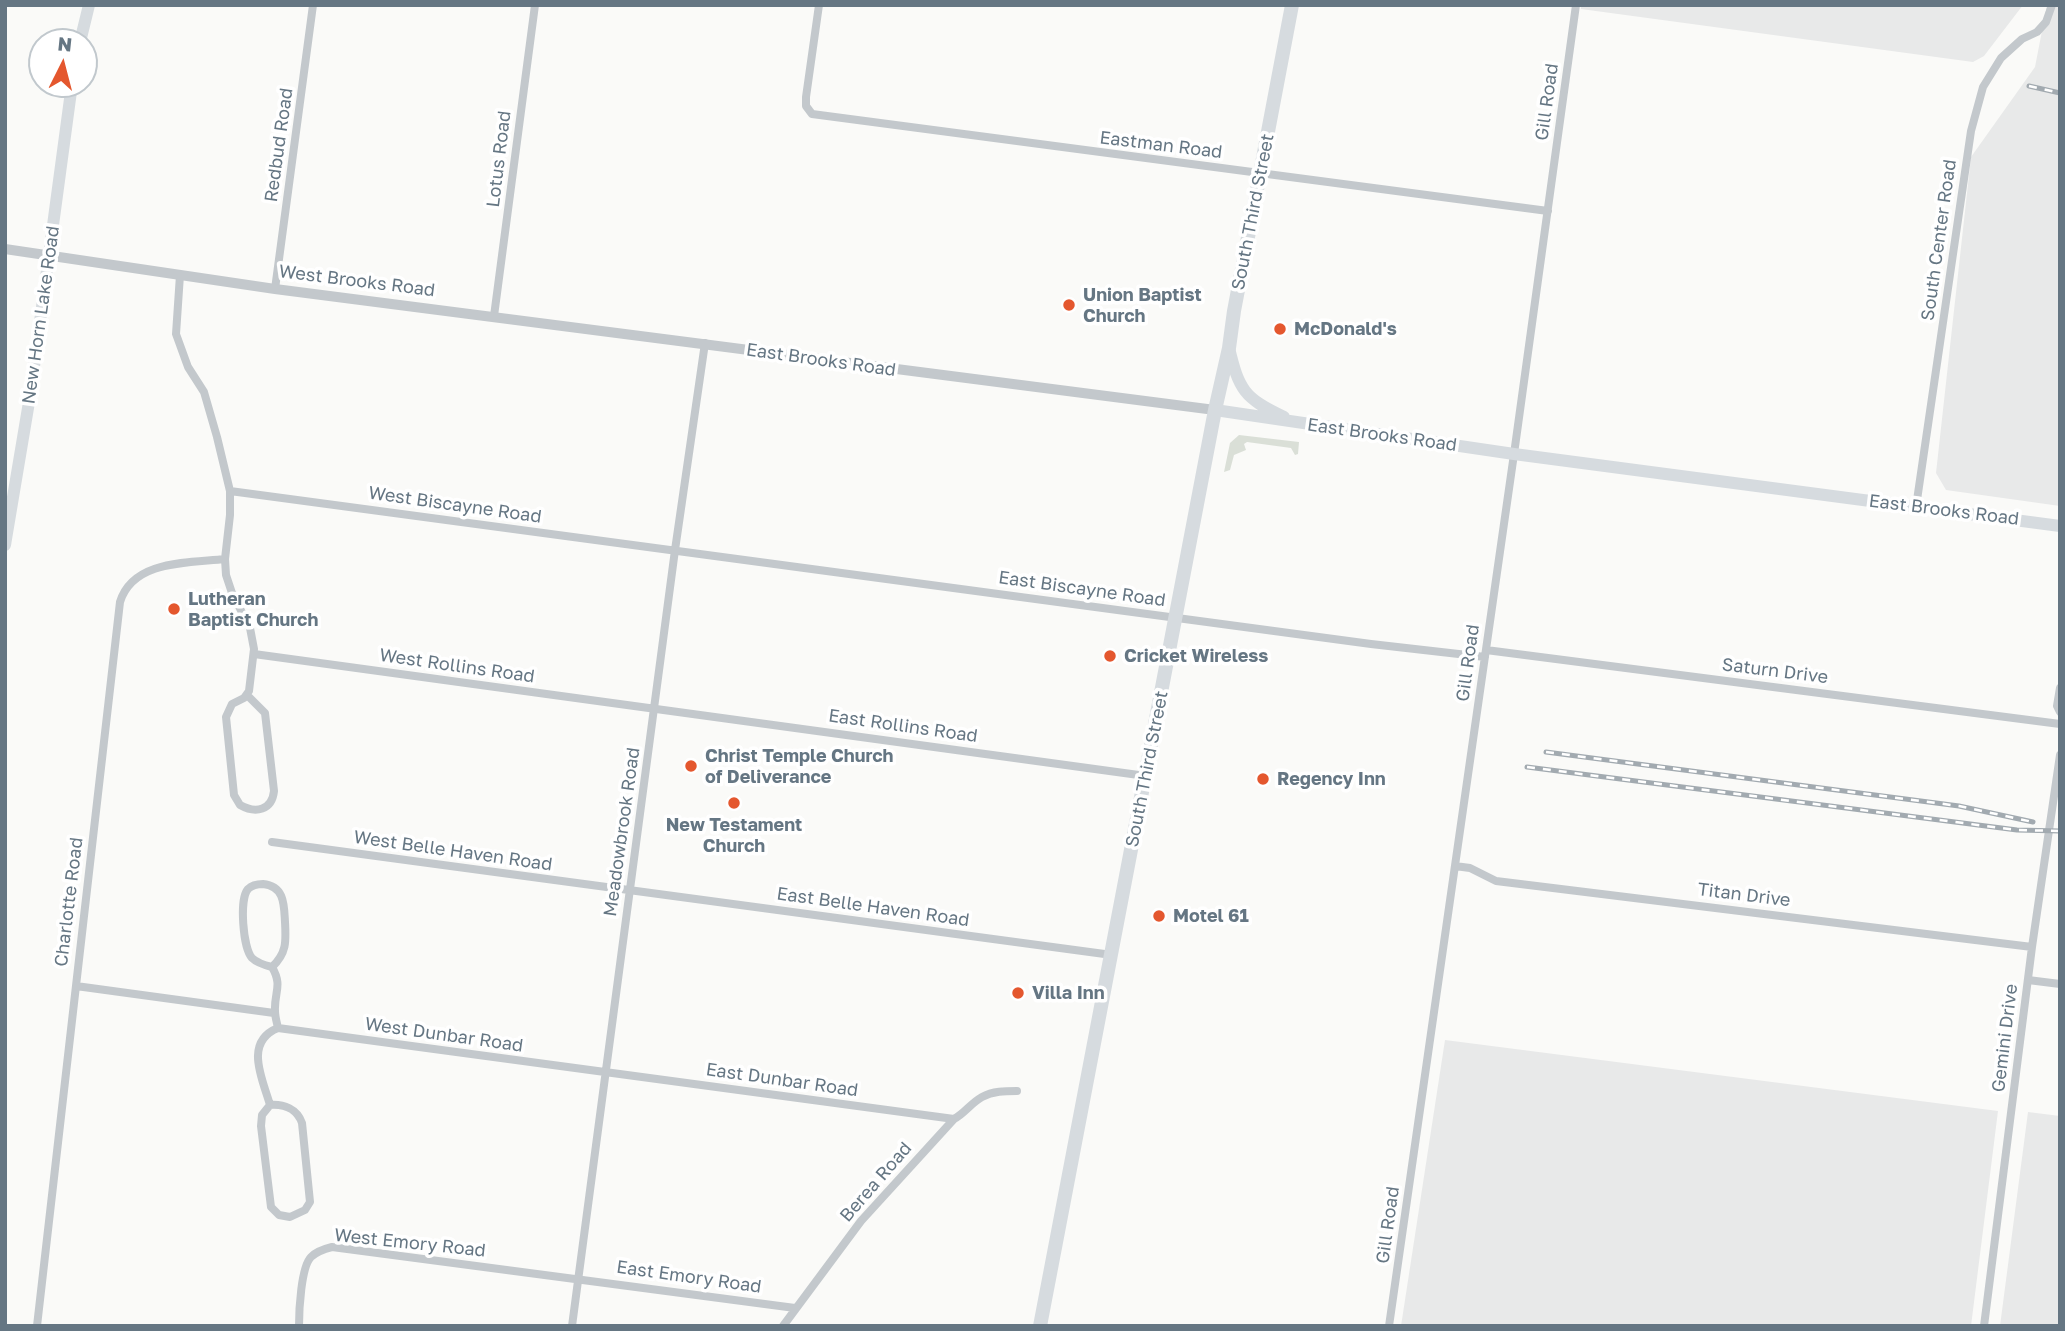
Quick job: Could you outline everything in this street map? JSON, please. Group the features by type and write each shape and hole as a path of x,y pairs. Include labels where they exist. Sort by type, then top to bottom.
{"highway":[{"name":"South Third Street","path":"1040,1326 1229,348 1292,5"}],"main road":[{"path":"83,28 89,5"},
{"name":"New Horn Lake Road","path":"5,545 30,396 70,98"},
{"path":"1229,348 1234,372 1244,391 1254,402 1300,424"},
{"name":"East Brooks Road","path":"1215,410 1514,454 2060,526"}],"street":[{"name":"Redbud Road","path":"275,289 313,5"},
{"name":"Lotus Road","path":"494,316 535,5"},
{"name":"Eastman Road","path":"819,5 806,97 806,106 812,114 1548,211"},
{"name":"Gill Road","path":"1389,1326 1576,5"},
{"name":"South Center Road","path":"1916,507 1971,131 1983,87 2001,58 2022,40 2037,32 2046,22 2052,5"},
{"name":"West Brooks Road","path":"5,249 275,289 705,343"},
{"path":"180,275 176,334 188,367 204,392 230,491 226,575 252,635 254,654 247,695 229,708 226,721 234,795 240,806 256,811 269,804 274,797 274,787 265,713 247,695"},
{"name":"East Brooks Road","path":"705,343 1215,410"},
{"name":"Meadowbrook Road","path":"572,1326 705,343"},
{"name":"West Biscayne Road","path":"230,491 675,550"},
{"name":"East Biscayne Road","path":"675,550 1371,644 1485,654"},
{"name":"Charlotte Road","path":"37,1326 122,596 132,581 152,569 225,558"},
{"name":"West Rollins Road","path":"254,654 655,708"},
{"name":"Saturn Drive","path":"1485,654 2060,724"},
{"path":"2060,688 2057,704 2060,712"},
{"name":"East Rollins Road","path":"655,708 1146,776"},
{"name":"Gemini Drive","path":"1984,1326 2032,947 2060,755"},
{"name":"West Belle Haven Road","path":"272,842 629,891"},
{"name":"Titan Drive","path":"1455,866 1470,868 1496,881 2032,947"},
{"path":"271,1105 259,1070 258,1054 264,1037 278,1028 274,1013 277,978 272,967 253,959 245,943 244,896 247,890 259,884 273,886 283,900 286,947 281,958 272,967"},
{"name":"East Belle Haven Road","path":"629,891 1112,955"},
{"path":"2028,980 2060,984"},
{"path":"76,986 274,1013"},
{"name":"West Dunbar Road","path":"278,1028 607,1072"},
{"name":"East Dunbar Road","path":"607,1072 954,1119"},
{"name":"Berea Road","path":"783,1326 861,1221 954,1119 981,1097 992,1093 1017,1091"},
{"path":"271,1105 288,1107 297,1114 302,1123 310,1202 305,1210 296,1216 279,1215 269,1203 261,1122 262,1115 271,1105"},
{"name":"West Emory Road","path":"299,1326 307,1262 318,1251 332,1247 578,1279"},
{"name":"East Emory Road","path":"578,1279 795,1308"}],"shaded area":[{"path":"1581,5 2023,5 1984,56 1973,62 1581,9"},
{"path":"2047,5 2060,5 2060,506 1946,490 1936,473 1971,157 2035,67"},
{"path":"1239,435 1299,442 1298,454 1295,455 1291,448 1247,442 1244,444 1246,450 1234,455 1230,470 1224,472 1230,443"},
{"path":"1445,1040 1998,1111 1971,1326 1401,1326"},
{"path":"2028,1112 2060,1116 2060,1326 2000,1326"}],"railway":[{"path":"2029,86 2060,93"},
{"path":"1546,752 1959,806 2033,822"},
{"path":"1527,767 2017,830 2060,831"}],"place":[{"name":"Union Baptist Church","path":"1069,305"},
{"name":"McDonald's","path":"1280,329"},
{"name":"Lutheran Baptist Church","path":"174,609"},
{"name":"Cricket Wireless","path":"1110,656"},
{"name":"Christ Temple Church of Deliverance","path":"691,766"},
{"name":"Regency Inn","path":"1263,779"},
{"name":"New Testament Church","path":"734,803"},
{"name":"Motel 61","path":"1159,916"},
{"name":"Villa Inn","path":"1018,993"}]}
